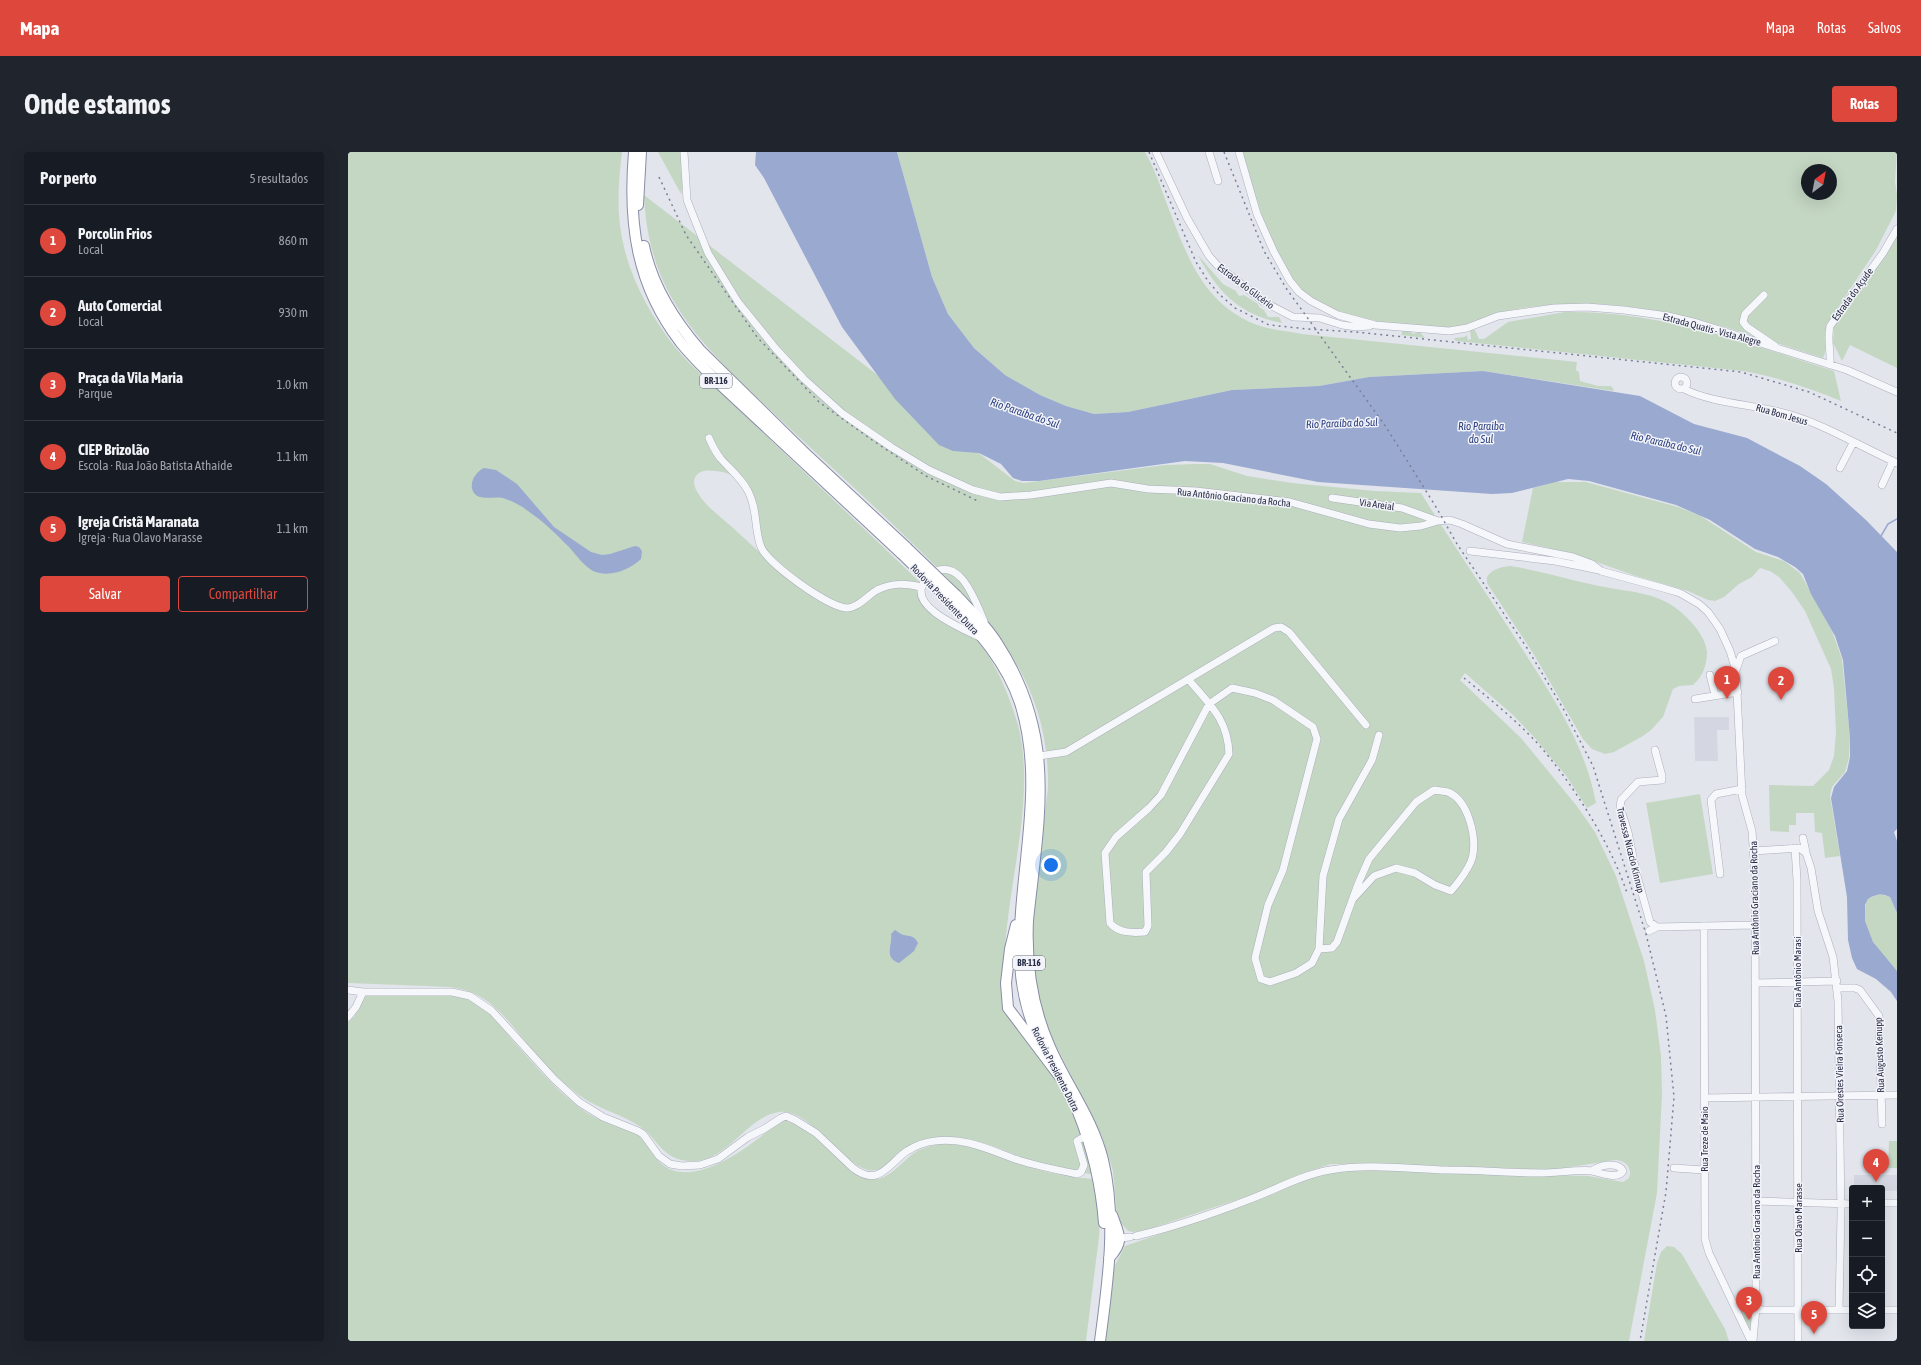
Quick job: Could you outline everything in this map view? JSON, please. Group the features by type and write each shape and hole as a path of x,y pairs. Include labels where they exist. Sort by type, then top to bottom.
{"highway":[{"name":"Rodovia Presidente Dutra","path":"634,152 631,202 636,243 645,278 667,322 696,361 904,551"},
{"name":"Rodovia Presidente Dutra","path":"641,152 638,197 639,221 646,257 654,279 673,315 688,337 709,361 953,598 1011,667 1021,688 1033,724 1039,756 1040,803 1028,920 1027,944 1030,976 1039,1017 1051,1048 1082,1107 1098,1143 1103,1160 1110,1208 1109,1258 1100,1341"},
{"name":"Rodovia Presidente Dutra","path":"986,636 1019,702 1026,726 1031,756 1032,787 1022,902 1020,964 1026,1004 1034,1028 1060,1077 1087,1134 1099,1176 1104,1222 1103,1257 1094,1341"},
{"path":"1022,902 1010,949 1006,983 1008,1008 1060,1077"},
{"path":"1109,1258 1129,1237 1110,1208"}],"street":[{"name":"Rua Antônio Graciano da Rocha","path":"684,152 687,200 708,253 734,296 760,330 804,379 843,414 891,447 929,470 973,490 1000,497 1031,495 1111,483 1148,489 1196,491 1290,502 1369,524 1394,527 1412,527 1450,520 1507,544 1573,557 1592,564 1601,571 1672,591 1699,604 1708,612 1720,630 1730,651 1736,674 1742,789 1744,804 1752,831 1754,851 1756,1308 1752,1341"},
{"name":"Estrada do Glicério","path":"1156,152 1187,218 1209,256 1217,265 1243,286 1264,302 1293,316 1320,318 1342,325 1357,327 1375,325"},
{"path":"1209,152 1218,181"},
{"name":"Estrada Quatis - Vista Alegre","path":"1239,152 1257,214 1274,252 1290,281 1299,292 1311,301 1338,314 1375,325 1437,331 1459,331 1498,316 1554,308 1587,307 1668,316 1778,348 1830,365 1863,376 1897,392"},
{"name":"Estrada do Açude","path":"1830,365 1831,355 1828,340 1830,326 1883,253 1897,229"},
{"path":"1764,294 1745,314 1743,322 1747,327 1778,348"},
{"name":"Rua Bom Jesus","path":"1684,388 1699,395 1789,414 1811,422 1895,462"},
{"path":"709,438 718,454 751,496 756,510 758,538 762,549 774,564 787,574 821,597 846,608 855,605 876,591 889,586 905,584 921,587"},
{"path":"1840,468 1853,443"},
{"path":"1882,485 1895,462"},
{"name":"Via Areial","path":"1332,498 1402,508 1438,521"},
{"path":"1470,551 1554,561 1601,571"},
{"path":"946,570 958,574 969,587 986,636 930,609 922,597 921,587 927,578 936,571 946,570"},
{"path":"1039,756 1066,752 1274,628 1281,627 1289,632 1366,725"},
{"path":"1736,674 1736,667 1741,656 1775,641"},
{"path":"1710,675 1716,695"},
{"path":"1188,679 1209,704 1221,719 1229,742 1229,754 1180,834 1146,872 1148,926 1145,932 1130,933 1114,928 1110,923 1105,853 1116,837 1162,795 1209,704 1232,688 1255,693 1273,700 1313,727 1317,739 1283,870 1268,905 1255,958 1261,980 1270,982 1296,973 1312,963 1319,949 1323,876 1339,819 1372,760 1379,735"},
{"path":"1695,699 1738,692"},
{"name":"Travessa Nicacio Kinnup","path":"1655,750 1662,780 1638,782 1621,800 1620,807 1628,832 1636,872 1650,922 1657,927"},
{"path":"1720,874 1711,800 1716,794 1742,789"},
{"path":"1319,949 1332,948 1337,942 1352,900 1369,859 1416,802 1434,790 1450,792 1461,802 1473,827 1473,855 1458,883 1451,891 1435,885 1415,873 1396,868 1374,876 1352,900"},
{"name":"Rua Orestes Vieira Fonseca","path":"1803,838 1811,868 1818,911 1833,957 1837,984 1841,1204 1839,1309"},
{"path":"1754,851 1797,848 1806,852"},
{"name":"Rua Antônio Marasi","path":"1797,848 1796,983 1798,1096"},
{"name":"Rua Treze de Maio","path":"1704,926 1704,1170 1706,1244 1752,1341"},
{"path":"1649,931 1657,927 1754,926"},
{"name":"Rua Augusto Kenupp","path":"1755,983 1837,984 1859,989 1878,1013 1880,1026 1882,1124"},
{"path":"348,990 363,992 452,992 462,994 476,1000 492,1011 554,1079 579,1102 603,1117 638,1131 665,1162 676,1166 700,1165 718,1159 748,1137 786,1116 810,1129 858,1172 868,1175 882,1173 906,1151 914,1147 935,1141 948,1140 962,1141 1045,1168 1077,1174 1081,1172 1084,1164 1077,1141 1087,1134"},
{"path":"348,1017 356,1007 363,992"},
{"path":"1704,1098 1897,1095"},
{"name":"Rua Olavo Marasse","path":"1798,1096 1798,1341"},
{"path":"1129,1237 1177,1226 1246,1201 1294,1181 1338,1168 1391,1168 1543,1173 1592,1171"},
{"path":"1674,1168 1704,1170"},
{"path":"1756,1201 1798,1204 1849,1204"},
{"path":"1885,1203 1897,1203"},
{"path":"1756,1308 1763,1310 1849,1310"},
{"path":"1885,1310 1897,1310"}],"shaded area":[{"path":"1694,717 1729,717 1729,730 1717,730 1718,761 1695,761"},
{"path":"1854,1175 1897,1175 1897,1191 1885,1191 1885,1185 1854,1185"}],"green space":[{"path":"348,152 622,152 619,179 619,216 627,258 639,290 665,334 680,353 695,368 922,584 920,586 894,584 875,590 851,606 843,605 818,593 791,574 765,549 760,536 755,503 747,488 741,481 734,476 725,473 704,471 696,476 694,483 701,498 765,558 788,577 800,586 838,608 846,610 856,609 891,587 905,586 920,588 921,598 926,605 939,616 971,634 986,653 1000,676 1018,725 1023,752 1024,780 1020,837 1007,923 1003,981 1005,1004 1007,1011 1048,1068 1072,1108 1082,1129 1090,1152 1095,1175 1043,1164 980,1142 957,1138 937,1138 920,1142 907,1149 886,1166 880,1169 868,1170 857,1165 802,1118 791,1113 779,1112 766,1116 754,1123 732,1143 720,1152 708,1158 694,1161 678,1159 666,1153 649,1134 639,1126 581,1097 558,1078 497,1009 479,996 463,989 453,987 348,983"},
{"path":"658,152 681,152 683,184 681,194"},
{"path":"897,152 1145,152 1156,175 1180,237 1197,273 1208,289 1221,303 1238,315 1257,325 1302,334 1577,362 1576,370 1579,372 1580,381 1598,386 1611,386 1614,390 1483,371 1369,377 1319,386 1232,390 1128,412 1094,414 1066,406 1040,395 1005,375 974,348 948,314 932,277"},
{"path":"1242,152 1897,152 1895,182 1897,194 1896,211 1876,250 1829,321 1826,330 1826,349 1823,358 1735,330 1675,314 1615,305 1563,304 1521,308 1501,312 1455,328 1387,323 1360,318 1333,310 1321,304 1300,288 1290,274 1278,252 1260,210"},
{"path":"644,195 1015,481 1024,483 1165,465 1210,464 1247,476 1292,483 1375,491 1421,493 1541,678 1561,712 1586,764 1596,803 1587,808 1567,777 1534,737 1513,715 1465,673 1460,680 1521,738 1576,805 1595,832 1616,876 1644,961 1655,1010 1661,1056 1662,1095 1657,1193 1629,1341 1104,1341 1113,1269 1125,1246 1261,1199 1311,1178 1341,1171 1370,1170 1588,1176 1623,1182 1629,1178 1630,1171 1625,1163 1619,1160 1551,1170 1388,1164 1331,1164 1306,1172 1263,1191 1146,1230 1133,1232 1128,1231 1117,1216 1113,1171 1102,1136 1045,1024 1034,986 1030,930 1048,788 1046,748 1038,712 1025,679 1007,649 963,594 891,523 741,382 698,336 681,313 666,288 655,260 648,230"},
{"path":"1897,232 1897,368 1850,345 1842,361 1833,343 1834,326"},
{"path":"1198,255 1223,284 1236,291 1239,296 1244,295 1258,304 1268,317 1279,317 1282,323 1254,314 1231,300 1213,280"},
{"path":"1565,312 1634,316 1668,322 1702,330 1834,371 1841,401 1793,383 1743,371 1456,341 1454,339 1467,335 1468,340 1471,339 1470,330 1473,329 1479,339 1484,339 1508,322"},
{"path":"1403,330 1411,331 1413,334 1420,332 1425,338 1401,335"},
{"path":"1555,482 1586,482 1678,507 1699,515 1756,552 1784,561 1800,573 1832,631 1842,659 1850,737 1849,758 1845,772 1832,787 1830,796 1840,856 1825,858 1822,833 1815,832 1814,813 1796,813 1796,825 1789,825 1789,832 1770,831 1769,785 1813,786 1829,770 1834,756 1836,733 1834,688 1831,669 1805,611 1792,592 1779,577 1770,571 1760,568 1752,577 1739,584 1724,597 1715,601 1708,600 1688,591 1636,576 1571,553 1522,542 1533,488"},
{"path":"1510,566 1580,582 1645,594 1669,604 1681,612 1692,623 1704,640 1707,657 1702,674 1693,685 1679,686 1673,689 1663,717 1643,736 1614,752 1605,754 1592,749 1583,739 1533,653 1487,583 1487,577 1491,572"},
{"path":"1700,794 1713,874 1660,883 1646,803"},
{"path":"1877,895 1890,897 1897,913 1897,971 1883,956 1867,929 1865,909 1868,899"},
{"path":"365,995 454,996 473,1002 489,1013 543,1074 580,1108 607,1123 638,1135 661,1164 672,1170 683,1172 694,1171 718,1164 730,1158 774,1126 784,1121 792,1122 802,1128 847,1165 868,1178 882,1178 895,1170 919,1150 936,1145 953,1143 977,1147 1036,1169 1066,1176 1096,1179 1100,1221 1086,1341 348,1341 348,1022 354,1017"},
{"path":"1889,1141 1897,1141 1897,1168 1888,1168"},
{"path":"1667,1246 1674,1247 1682,1254 1725,1329 1729,1341 1644,1341 1657,1263 1661,1252"},
{"path":"1754,1304 1752,1334 1738,1306"}],"water":[{"name":"Rio Paraiba do Sul","path":"756,152 897,152 932,277 948,314 974,348 1005,375 1040,395 1066,406 1094,414 1128,412 1232,390 1319,386 1369,377 1483,371 1640,396 1694,424 1747,438 1800,466 1826,484 1866,520 1897,552 1897,829 1894,832 1897,841 1897,913 1890,897 1876,895 1868,899 1865,905 1865,921 1873,942 1897,971 1897,1001 1891,992 1876,979 1857,969 1852,958 1848,940 1847,897 1831,798 1834,787 1847,771 1850,757 1850,738 1843,660 1835,636 1811,594 1803,574 1795,567 1778,557 1755,549 1710,520 1676,505 1589,481 1568,479 1512,493 1492,494 1318,482 1223,463 1185,461 1039,481 1022,481 1013,478 1001,464 979,453 953,451 939,445 895,399 842,327 764,178 755,165"},
{"path":"484,468 496,470 517,484 554,527 591,552 602,555 610,554 635,546 639,547 642,551 641,559 619,572 606,574 593,571 583,563 549,528 522,507 503,498 483,498 474,493 472,490 473,479 478,472"},
{"path":"895,930 901,934 915,938 918,943 914,951 899,963 891,957 890,954 891,934"}],"waterway":[{"path":"1881,536 1888,524 1897,519"}],"railway":[{"path":"1149,152 1196,262 1208,281 1219,294 1235,308 1269,325 1356,332 1741,372 1809,392 1897,433"},
{"path":"1224,152 1264,251 1286,288 1386,427 1436,507 1457,544 1527,648 1564,710 1593,766 1646,934 1666,1016 1674,1097 1666,1192 1640,1341"},
{"path":"659,177 686,235 757,337 819,402 926,476 980,502"},
{"path":"1464,678 1521,727 1539,745 1565,778 1578,796 1601,835 1620,874 1627,893"}],"place":[{"name":"Porcolin Frios","path":"1727,699"},
{"name":"Auto Comercial","path":"1781,700"},
{"name":"CIEP Brizolão","path":"1876,1182"},
{"name":"Praça da Vila Maria","path":"1749,1320"},
{"name":"Igreja Cristã Maranata","path":"1814,1334"}],"water label":[{"name":"Rio Paraíba do Sul","path":"1025,413"},
{"name":"Rio Paraíba do Sul","path":"1342,423"},
{"name":"Rio Paraíba do Sul","path":"1666,443"}]}
